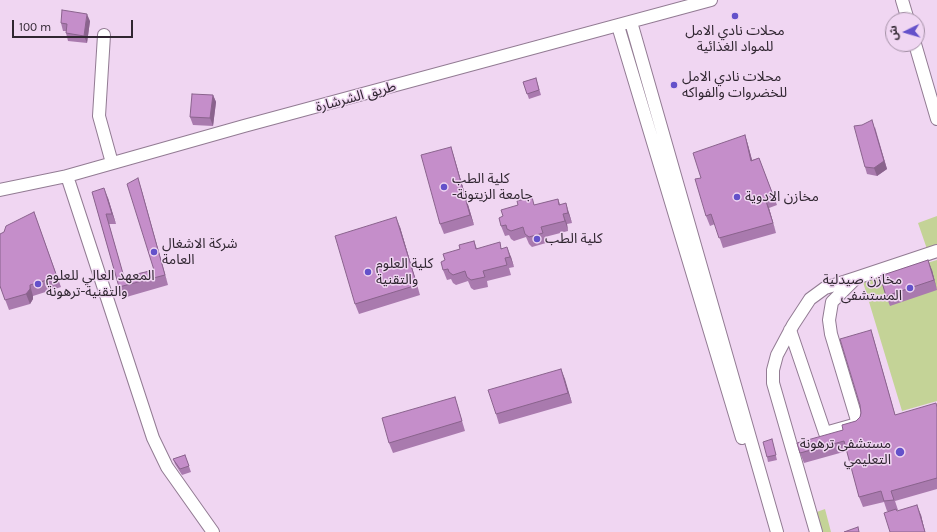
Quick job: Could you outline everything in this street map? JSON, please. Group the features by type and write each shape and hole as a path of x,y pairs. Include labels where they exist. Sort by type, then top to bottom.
{"street":[{"name":"طريق الشرشارة","path":"0,190 67,176 244,126 711,0"},
{"path":"902,0 906,12"},
{"path":"632,22 777,532"},
{"path":"618,26 770,532"},
{"path":"104,35 99,116 112,163"},
{"path":"917,52 937,119"},
{"path":"67,176 153,438 167,467 213,532"},
{"path":"816,532 774,383 773,370 778,355 790,330 810,299 825,288 937,251"},
{"path":"790,330 825,433 857,424 831,334 829,320 832,302 856,278"}],"green space":[{"path":"937,216 937,245 927,249 918,223"},
{"path":"937,260 937,401 902,411 863,282"},
{"path":"825,509 831,532 818,532 814,513"}],"building":[{"path":"62,10 87,14 84,36 66,33 67,24 61,23"},
{"path":"536,78 539,90 527,94 523,82"},
{"path":"192,94 213,95 210,118 190,117"},
{"path":"872,120 884,161 874,168 865,167 854,126 862,125"},
{"name":"مخازن الادوية","path":"745,135 751,161 759,158 773,195 765,198 773,223 719,238 711,214 706,216 695,179 701,178 693,153"},
{"path":"451,147 470,215 440,224 421,155"},
{"name":"شركة الاشغال العامة","path":"138,178 165,275 119,287 92,192 104,188 112,214 106,214 124,277 154,270 127,184"},
{"path":"532,197 534,205 558,199 559,205 566,203 568,213 563,214 565,221 541,227 543,233 529,237 525,234 523,227 511,231 507,229 506,225 501,226 499,218 503,216 501,210 518,205 517,201"},
{"name":"المعهد العالي للعلوم والتقنية-ترهونة","path":"34,212 57,277 30,285 30,289 26,294 5,300 0,286 0,234 4,232 6,226"},
{"path":"396,217 417,285 355,304 335,236"},
{"path":"474,241 476,249 500,242 501,249 507,247 510,257 505,258 507,265 483,271 485,277 471,280 467,277 465,271 453,275 448,269 443,270 441,262 445,260 443,254 460,249 459,245"},
{"path":"928,260 934,280 886,296 880,276"},
{"name":"مستشفى ترهونة التعليمي","path":"871,330 895,415 936,403 937,407 937,478 891,491 894,500 884,501 881,491 859,497 844,441 800,453 797,443 843,430 842,425 856,421 860,417 860,405 840,339"},
{"path":"561,369 568,393 496,414 488,390"},
{"path":"455,397 462,421 389,443 382,418"},
{"path":"772,439 776,455 767,457 763,442"},
{"path":"185,455 189,466 180,469 173,459"},
{"path":"917,505 925,532 890,532 884,513"},
{"path":"858,527 859,532 844,532"}],"place":[{"name":"محلات نادي الامل للمواد الغذائية","path":"735,16"},
{"name":"محلات نادي الامل للخضروات والفواكه","path":"674,85"},
{"name":"كلية الطب -جامعة الزيتونة","path":"444,187"},
{"name":"مخازن الادوية","path":"737,197"},
{"name":"كلية الطب","path":"537,239"},
{"name":"شركة الاشغال العامة","path":"154,252"},
{"name":"كلية العلوم والتقنية","path":"368,272"},
{"name":"المعهد العالي للعلوم والتقنية-ترهونة","path":"38,284"},
{"name":"مخازن صيدلية المستشفى","path":"910,288"},
{"name":"مستشفى ترهونة التعليمي","path":"900,452"}]}
